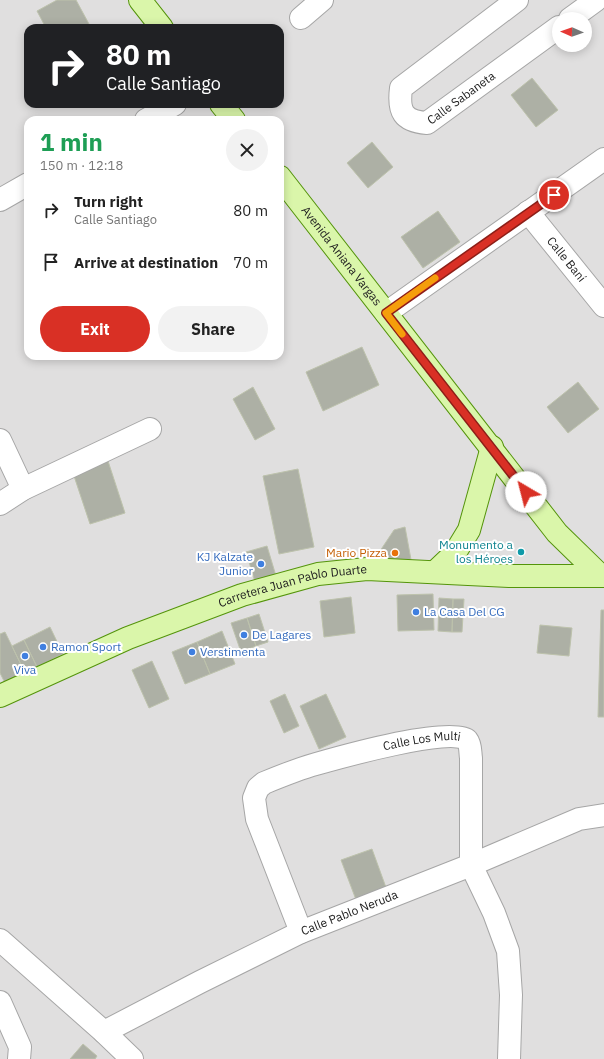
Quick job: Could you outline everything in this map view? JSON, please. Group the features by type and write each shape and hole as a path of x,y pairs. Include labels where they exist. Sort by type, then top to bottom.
{"main road":[{"path":"140,0 159,24"},
{"path":"224,108 231,116"},
{"name":"Avenida Aniana Vargas","path":"284,182 558,533 602,575"},
{"path":"436,572 455,553 469,530 492,448"},
{"name":"Carretera Juan Pablo Duarte","path":"0,696 128,638 242,595 318,574 367,569 509,576 602,575"}],"street":[{"path":"301,18 322,0"},
{"name":"Calle Sabaneta","path":"517,0 400,88 399,102 403,115 414,122 427,123 552,32"},
{"path":"580,12 596,0"},
{"path":"153,116 168,108"},
{"path":"386,313 604,159"},
{"path":"0,200 24,186"},
{"name":"Calle Baní","path":"528,212 604,306"},
{"path":"0,504 23,490 150,429"},
{"path":"0,440 23,490"},
{"name":"Calle Los Multi","path":"301,932 255,814 254,798 258,788 264,783 314,764 390,745 427,738 461,737 467,740 470,753 471,865 494,913 508,951 512,995 509,1059"},
{"name":"Calle Pablo Neruda","path":"104,1032 301,932 471,865 579,819 604,815"},
{"path":"0,940 104,1032 132,1059"},
{"path":"0,1002 20,1047 19,1059"}],"shaded area":[{"path":"0,0 604,0 604,1059 0,1059"}],"building":[{"path":"57,0 76,0 89,24 44,24 37,11"},
{"path":"532,78 558,110 536,127 511,95"},
{"path":"372,142 393,167 368,188 347,163"},
{"path":"438,211 460,242 423,268 401,237"},
{"path":"362,347 379,385 323,411 306,372"},
{"path":"578,382 599,409 568,433 547,407"},
{"path":"253,387 275,429 255,440 233,399"},
{"path":"108,461 125,513 90,524 73,473"},
{"path":"298,469 314,547 279,554 263,476"},
{"name":"Mario Pizza","path":"405,527 412,565 372,563 394,530"},
{"name":"KJ Kalzate Junior","path":"267,546 276,576 255,582 246,552"},
{"name":"La Casa Del CG","path":"433,594 434,630 398,631 397,595"},
{"path":"351,597 355,633 324,637 320,601"},
{"path":"439,598 453,599 452,632 438,631"},
{"path":"453,599 464,599 462,632 452,632"},
{"path":"601,610 604,610 604,717 598,717"},
{"path":"259,614 268,642 256,646 247,618"},
{"name":"De Lagares","path":"247,618 256,646 241,652 231,623"},
{"path":"540,625 572,628 569,656 537,653"},
{"name":"Ramon Sport","path":"50,627 63,654 37,667 24,640"},
{"path":"222,631 235,664 210,674 197,642"},
{"path":"5,632 25,673 5,683 0,673 0,634"},
{"name":"Viva","path":"24,640 37,667 25,673 12,646"},
{"path":"197,642 210,674 185,684 172,652"},
{"path":"152,661 169,699 149,708 132,670"},
{"path":"285,694 299,726 284,733 270,701"},
{"path":"326,694 346,737 319,749 300,706"},
{"path":"372,849 388,893 358,905 341,860"},
{"path":"83,1044 97,1056 95,1059 70,1059"}],"slow traffic":[{"path":"402,334 386,313 435,278"}],"place":[{"name":"Monumento a los Héroes","path":"521,552"},
{"name":"Mario Pizza","path":"395,553"},
{"name":"KJ Kalzate Junior","path":"261,564"},
{"name":"La Casa Del CG","path":"416,612"},
{"name":"De Lagares","path":"244,635"},
{"name":"Ramon Sport","path":"43,647"},
{"name":"Verstimenta","path":"192,652"},
{"name":"Viva","path":"25,656"}],"route":[{"path":"526,492 386,313 554,195"}]}
